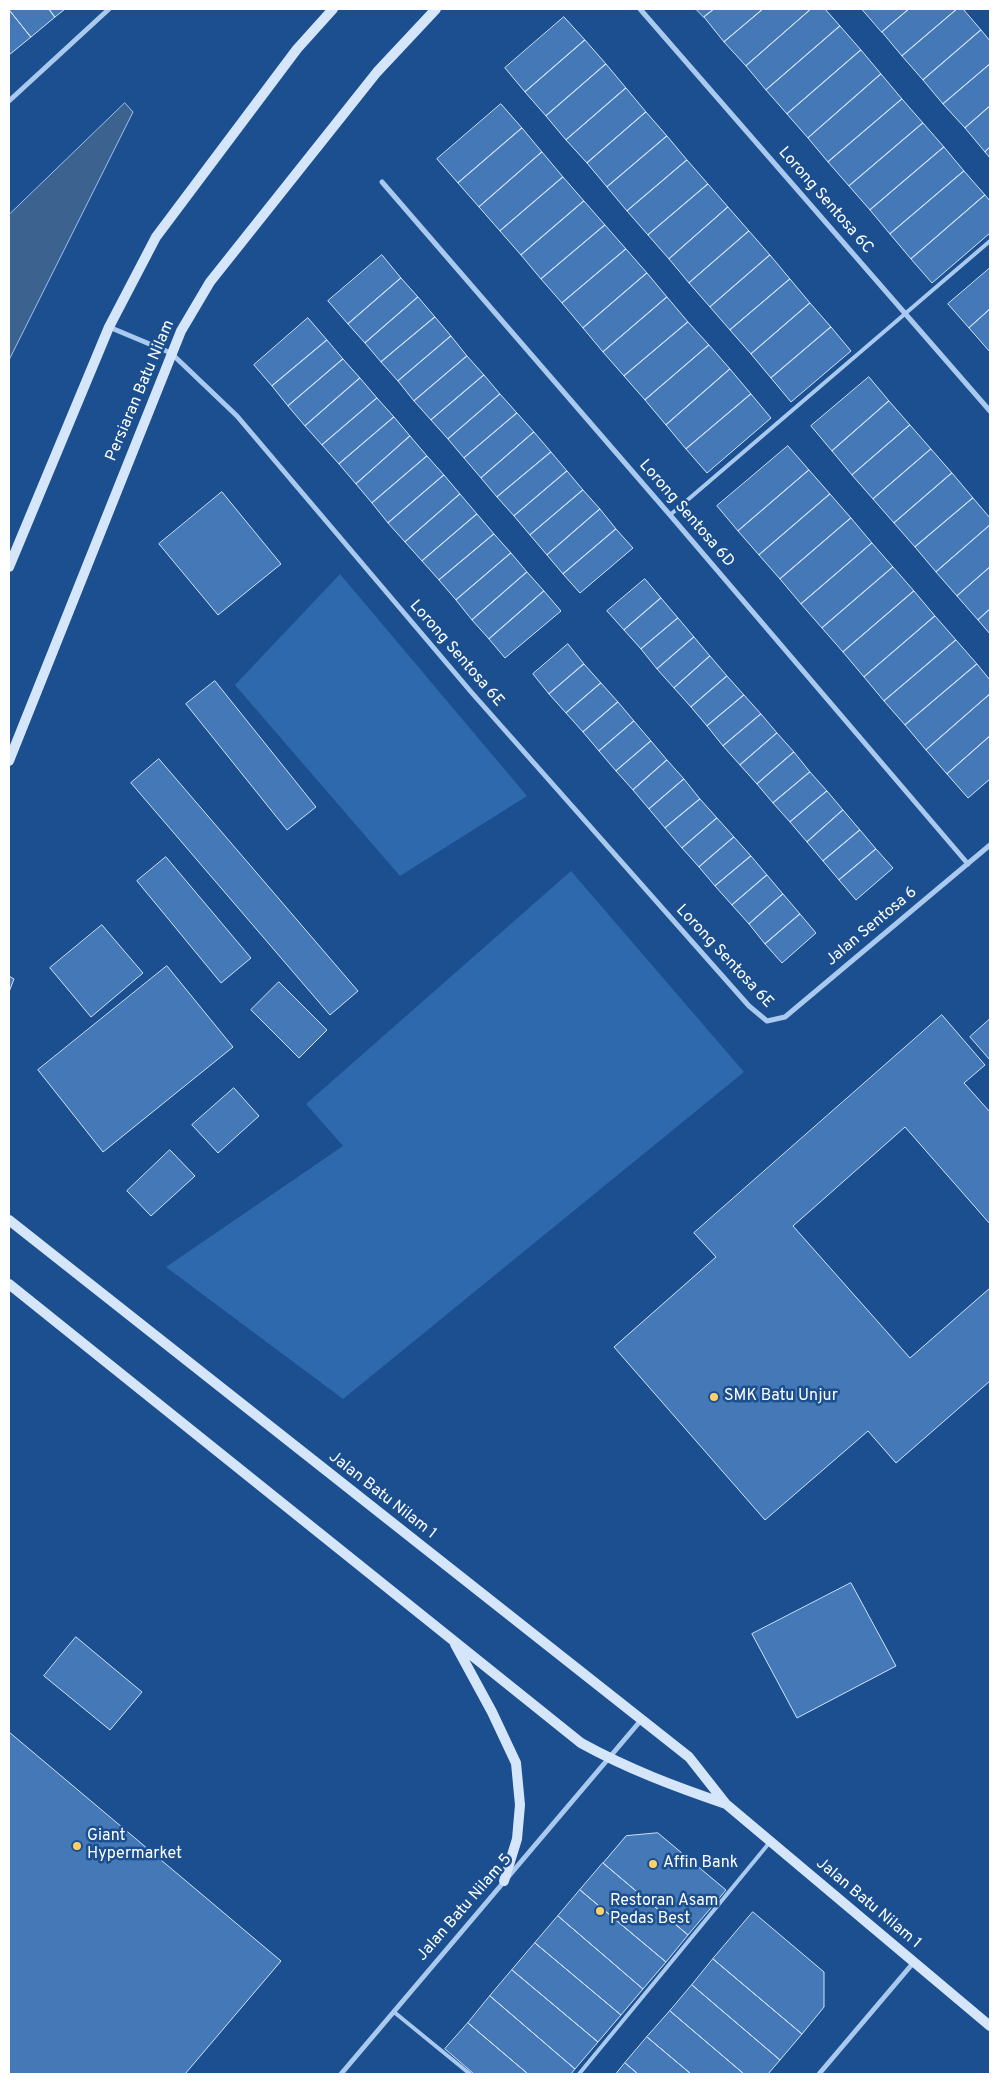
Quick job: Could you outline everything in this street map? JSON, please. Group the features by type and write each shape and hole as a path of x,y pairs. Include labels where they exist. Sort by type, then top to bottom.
{"main road":[{"path":"9,567 109,327 156,237 297,49 333,9"},
{"name":"Persiaran Batu Nilam","path":"9,761 181,331 210,282 377,72 436,9"},
{"name":"Jalan Batu Nilam 1","path":"9,1220 689,1757 726,1804 990,2026"},
{"name":"Jalan Batu Nilam 1","path":"9,1284 581,1743 610,1759 668,1784 726,1804"},
{"path":"452,1640 492,1712 516,1763 520,1804 516,1839 504,1881"}],"street":[{"path":"9,101 109,9"},
{"name":"Lorong Sentosa 6C","path":"640,9 990,411"},
{"name":"Lorong Sentosa 6D","path":"382,182 670,514 968,864"},
{"name":"Lorong Sentosa 6E","path":"109,327 171,353 237,416 472,693 749,1006 767,1021"},
{"name":"Jalan Sentosa 6","path":"767,1021 785,1016 990,845"},
{"name":"Jalan Batu Nilam 5","path":"341,2074 642,1720"},
{"path":"819,2074 914,1962"}],"lane":[{"path":"670,514 990,241"},
{"path":"579,2074 771,1841"},
{"path":"394,2012 470,2074"}],"shaded area":[{"path":"125,103 133,112 9,360 9,215"},
{"path":"340,574 527,796 400,876 235,685"},
{"path":"571,871 744,1072 343,1399 166,1267 343,1146 306,1104"}],"building":[{"path":"9,9 49,9 55,17 31,37"},
{"path":"49,9 65,9 55,17"},
{"path":"696,9 714,9 704,17"},
{"path":"714,9 763,9 724,42 704,17"},
{"path":"763,9 811,9 746,66 724,42"},
{"path":"811,9 825,9 840,26 766,90 746,66"},
{"path":"862,9 909,9 882,32"},
{"path":"909,9 957,9 902,56 882,32"},
{"path":"957,9 963,9 981,30 923,80 902,56"},
{"path":"9,10 31,37 9,55"},
{"path":"564,17 585,40 525,92 505,68"},
{"path":"840,26 861,50 787,114 766,90"},
{"path":"981,30 990,41 990,64 943,104 923,80"},
{"path":"585,40 606,64 546,116 525,92"},
{"path":"861,50 881,74 808,138 787,114"},
{"path":"606,64 626,88 566,140 546,116"},
{"path":"990,64 990,106 965,128 943,104"},
{"path":"881,74 902,99 828,162 808,138"},
{"path":"626,88 646,112 587,163 566,140"},
{"path":"902,99 923,123 849,186 828,162"},
{"path":"501,104 522,128 458,183 437,159"},
{"path":"990,106 990,147 985,152 965,128"},
{"path":"646,112 667,136 607,187 587,163"},
{"path":"923,123 944,147 870,210 849,186"},
{"path":"522,128 542,152 479,207 458,183"},
{"path":"667,136 687,160 627,211 607,187"},
{"path":"944,147 964,171 890,234 870,210"},
{"path":"990,147 990,158 985,152"},
{"path":"542,152 563,177 500,231 479,207"},
{"path":"687,160 708,184 648,235 627,211"},
{"path":"964,171 985,195 911,259 890,234"},
{"path":"563,177 584,201 521,255 500,231"},
{"path":"708,184 728,207 669,259 648,235"},
{"path":"985,195 990,201 990,233 932,283 911,259"},
{"path":"584,201 605,225 541,279 521,255"},
{"path":"728,207 749,231 689,283 669,259"},
{"path":"605,225 626,249 562,303 541,279"},
{"path":"749,231 770,255 710,307 689,283"},
{"path":"626,249 647,273 583,328 562,303"},
{"path":"382,255 401,278 348,324 328,301"},
{"path":"770,255 790,279 730,330 710,307"},
{"path":"990,268 990,309 969,328 948,304"},
{"path":"647,273 667,297 603,352 583,328"},
{"path":"401,278 418,297 365,343 348,324"},
{"path":"790,279 810,303 751,354 730,330"},
{"path":"418,297 435,317 381,362 365,343"},
{"path":"667,297 688,322 624,376 603,352"},
{"path":"810,303 831,327 771,378 751,354"},
{"path":"990,309 990,352 969,328"},
{"path":"435,317 451,336 398,381 381,362"},
{"path":"308,318 327,340 272,386 254,365"},
{"path":"688,322 709,345 645,400 624,376"},
{"path":"831,327 851,351 791,402 771,378"},
{"path":"451,336 467,356 414,401 398,381"},
{"path":"327,340 343,359 288,406 272,386"},
{"path":"709,345 730,369 666,425 645,400"},
{"path":"467,356 484,375 431,420 414,401"},
{"path":"343,359 360,378 305,426 288,406"},
{"path":"730,369 751,394 686,449 666,425"},
{"path":"484,375 500,394 448,439 431,420"},
{"path":"869,377 889,401 832,451 811,426"},
{"path":"360,378 377,398 322,445 305,426"},
{"path":"500,394 517,413 464,458 448,439"},
{"path":"751,394 771,418 707,473 686,449"},
{"path":"377,398 394,417 339,464 322,445"},
{"path":"889,401 910,425 852,475 832,451"},
{"path":"517,413 534,432 481,478 464,458"},
{"path":"394,417 410,436 356,484 339,464"},
{"path":"910,425 931,449 873,499 852,475"},
{"path":"534,432 551,452 497,497 481,478"},
{"path":"410,436 427,456 372,503 356,484"},
{"path":"788,446 809,470 738,531 717,506"},
{"path":"931,449 952,473 894,523 873,499"},
{"path":"551,452 567,471 514,516 497,497"},
{"path":"427,456 444,475 388,523 372,503"},
{"path":"809,470 830,494 759,555 738,531"},
{"path":"567,471 583,490 530,535 514,516"},
{"path":"952,473 973,498 915,547 894,523"},
{"path":"444,475 460,494 405,542 388,523"},
{"path":"583,490 600,509 547,555 530,535"},
{"path":"222,492 281,564 218,615 159,544"},
{"path":"460,494 477,514 422,561 405,542"},
{"path":"830,494 851,518 780,579 759,555"},
{"path":"973,498 990,518 990,525 936,572 915,547"},
{"path":"600,509 616,529 563,574 547,555"},
{"path":"477,514 494,534 439,580 422,561"},
{"path":"851,518 872,543 801,604 780,579"},
{"path":"990,525 990,567 957,596 936,572"},
{"path":"616,529 633,548 580,593 563,574"},
{"path":"494,534 511,553 456,600 439,580"},
{"path":"872,543 893,567 822,628 801,604"},
{"path":"511,553 527,572 472,620 456,600"},
{"path":"893,567 914,591 843,652 822,628"},
{"path":"990,567 990,609 978,620 957,596"},
{"path":"527,572 544,591 489,639 472,620"},
{"path":"645,579 661,598 624,630 607,611"},
{"path":"544,591 561,611 505,658 489,639"},
{"path":"914,591 935,616 864,677 843,652"},
{"path":"661,598 678,618 641,649 624,630"},
{"path":"990,609 990,634 978,620"},
{"path":"935,616 956,640 884,701 864,677"},
{"path":"678,618 694,637 657,669 641,649"},
{"path":"694,637 710,656 674,688 657,669"},
{"path":"956,640 977,664 905,725 884,701"},
{"path":"568,644 584,664 549,694 533,674"},
{"path":"710,656 727,676 691,707 674,688"},
{"path":"584,664 601,683 566,713 549,694"},
{"path":"977,664 990,680 990,694 926,750 905,725"},
{"path":"727,676 744,695 707,726 691,707"},
{"path":"215,681 316,807 287,830 186,704"},
{"path":"601,683 618,702 583,732 566,713"},
{"path":"990,694 990,736 947,774 926,750"},
{"path":"744,695 761,714 723,746 707,726"},
{"path":"618,702 634,721 599,751 583,732"},
{"path":"761,714 777,733 740,765 723,746"},
{"path":"634,721 651,741 616,771 599,751"},
{"path":"777,733 794,752 757,784 740,765"},
{"path":"990,736 990,779 968,798 947,774"},
{"path":"651,741 667,760 633,790 616,771"},
{"path":"794,752 810,772 773,803 757,784"},
{"path":"159,759 358,991 330,1015 131,783"},
{"path":"667,760 684,779 649,809 633,790"},
{"path":"810,772 827,791 790,822 773,803"},
{"path":"684,779 700,799 665,828 649,809"},
{"path":"827,791 843,810 807,842 790,822"},
{"path":"700,799 717,818 682,848 665,828"},
{"path":"843,810 860,830 823,861 807,842"},
{"path":"717,818 734,837 699,867 682,848"},
{"path":"860,830 876,849 839,880 823,861"},
{"path":"734,837 751,856 715,886 699,867"},
{"path":"876,849 893,868 856,900 839,880"},
{"path":"751,856 767,875 732,905 715,886"},
{"path":"166,857 251,958 221,983 137,881"},
{"path":"767,875 783,894 749,924 732,905"},
{"path":"783,894 800,914 765,944 749,924"},
{"path":"800,914 816,933 782,963 765,944"},
{"path":"102,925 143,973 91,1017 50,968"},
{"path":"167,966 233,1047 103,1152 38,1070"},
{"path":"9,976 14,979 9,992"},
{"path":"279,982 327,1030 299,1058 251,1010"},
{"path":"942,1015 985,1065 964,1083 990,1112 990,1224 905,1127 793,1226 910,1358 990,1288 990,1381 896,1463 868,1431 765,1520 614,1347 716,1257 694,1233"},
{"path":"990,1019 990,1060 970,1037"},
{"path":"234,1088 259,1116 218,1153 192,1125"},
{"path":"170,1150 195,1176 151,1216 127,1191"},
{"path":"851,1583 896,1666 797,1718 752,1634"},
{"path":"76,1637 142,1692 110,1730 44,1676"},
{"name":"Giant Hypermarket","path":"9,1732 281,1961 185,2074 9,2074"},
{"path":"658,1833 726,1890 688,1935 603,1863 626,1836"},
{"path":"603,1863 688,1935 666,1962 580,1890"},
{"path":"580,1890 666,1962 643,1989 558,1916"},
{"path":"753,1912 824,1972 824,2007 802,2034 713,1959"},
{"path":"558,1916 643,1989 621,2015 535,1943"},
{"path":"535,1943 621,2015 598,2042 512,1970"},
{"path":"713,1959 802,2034 780,2060 692,1985"},
{"path":"512,1970 598,2042 575,2069 490,1996"},
{"path":"692,1985 780,2060 768,2074 744,2074 670,2011"},
{"path":"490,1996 575,2069 571,2074 528,2074 468,2023"},
{"path":"670,2011 744,2074 691,2074 647,2037"},
{"path":"468,2023 528,2074 474,2074 445,2049"},
{"path":"647,2037 691,2074 638,2074 625,2063"},
{"path":"625,2063 638,2074 616,2074"}],"place":[{"name":"SMK Batu Unjur","path":"714,1397"},
{"name":"Giant Hypermarket","path":"77,1846"},
{"name":"Affin Bank","path":"653,1864"},
{"name":"Restoran Asam Pedas Best","path":"600,1911"}]}
